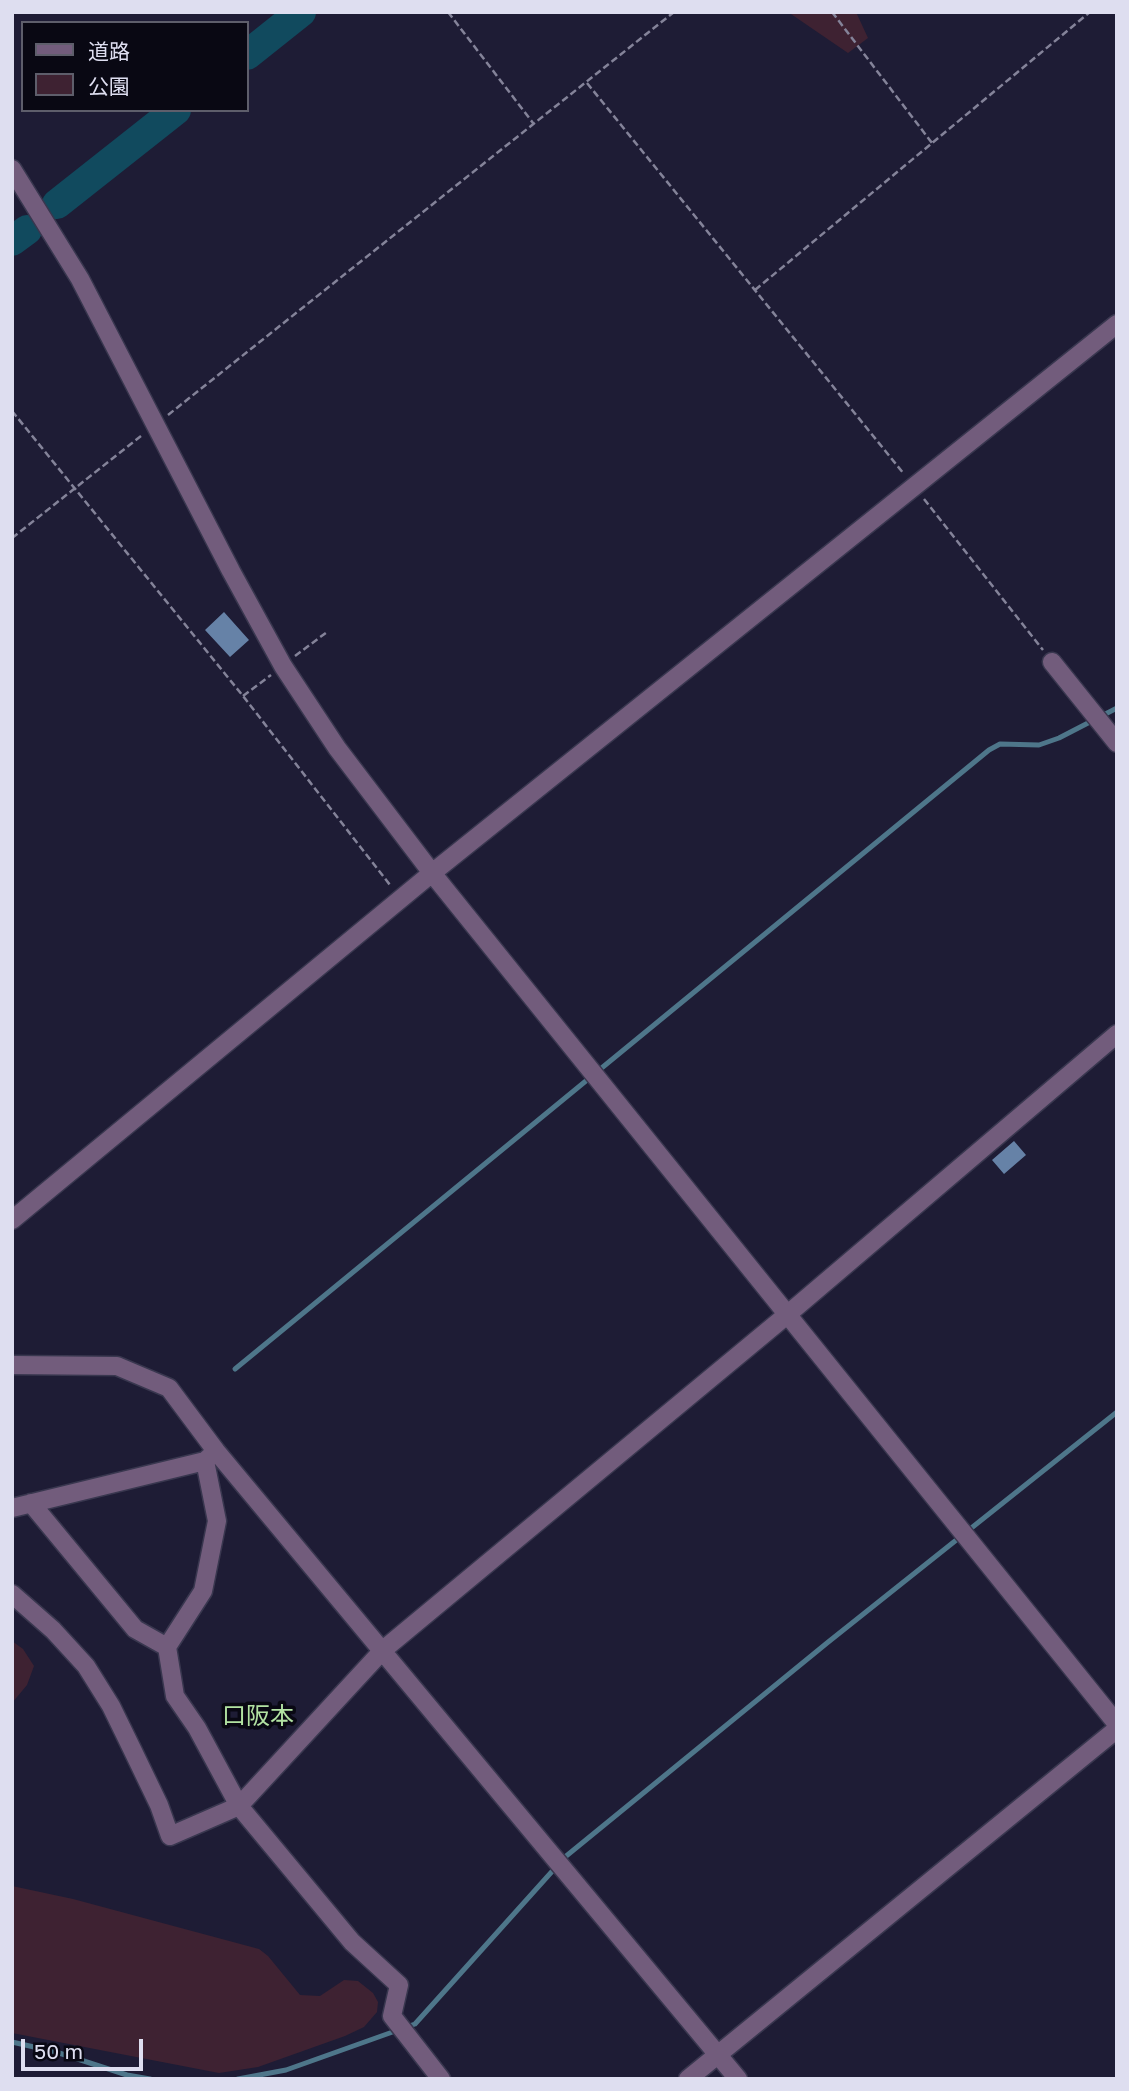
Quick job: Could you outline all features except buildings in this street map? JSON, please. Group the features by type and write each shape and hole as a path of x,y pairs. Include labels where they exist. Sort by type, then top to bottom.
{"street":[{"path":"12,169 80,279 283,666 337,748 432,873 1117,1727 688,2079"},
{"path":"12,1220 401,898 1117,324"},
{"path":"1052,662 1117,744"},
{"path":"12,1594 53,1630 86,1666 111,1706 154,1794 170,1836 239,1807 383,1650 788,1314 1117,1034"},
{"path":"12,1365 117,1366 169,1388 211,1456 383,1650 738,2079"},
{"path":"12,1508 211,1456"},
{"path":"211,1456 217,1521 203,1591 167,1647 175,1696 197,1728 239,1807 352,1942 399,1985 392,2016 440,2079"},
{"path":"31,1503 135,1629 167,1647"}],"path":[{"path":"448,12 533,122"},
{"path":"12,538 674,12"},
{"path":"832,12 932,143"},
{"path":"755,290 1090,12"},
{"path":"587,83 915,487 1052,662"},
{"path":"12,411 243,696 401,898"}],"green space":[{"path":"788,12 856,12 868,38 848,53"},
{"path":"12,1641 23,1649 34,1666 27,1685 12,1703"},
{"path":"12,1886 73,1899 259,1949 300,1995 320,1996 344,1980 358,1981 373,1993 378,2002 377,2012 364,2027 345,2036 258,2067 219,2073 12,2033"}],"waterway":[{"path":"248,54 301,12"},
{"path":"57,204 173,112"},
{"path":"12,241 27,230"},
{"path":"235,1369 989,750 1000,744 1039,745 1059,738 1117,708"},
{"path":"238,2079 286,2070 415,2024 565,1857 827,1643 1117,1412"},
{"path":"12,2042 150,2079"}],"district":[{"name":"口阪本","path":"258,1716"}]}
